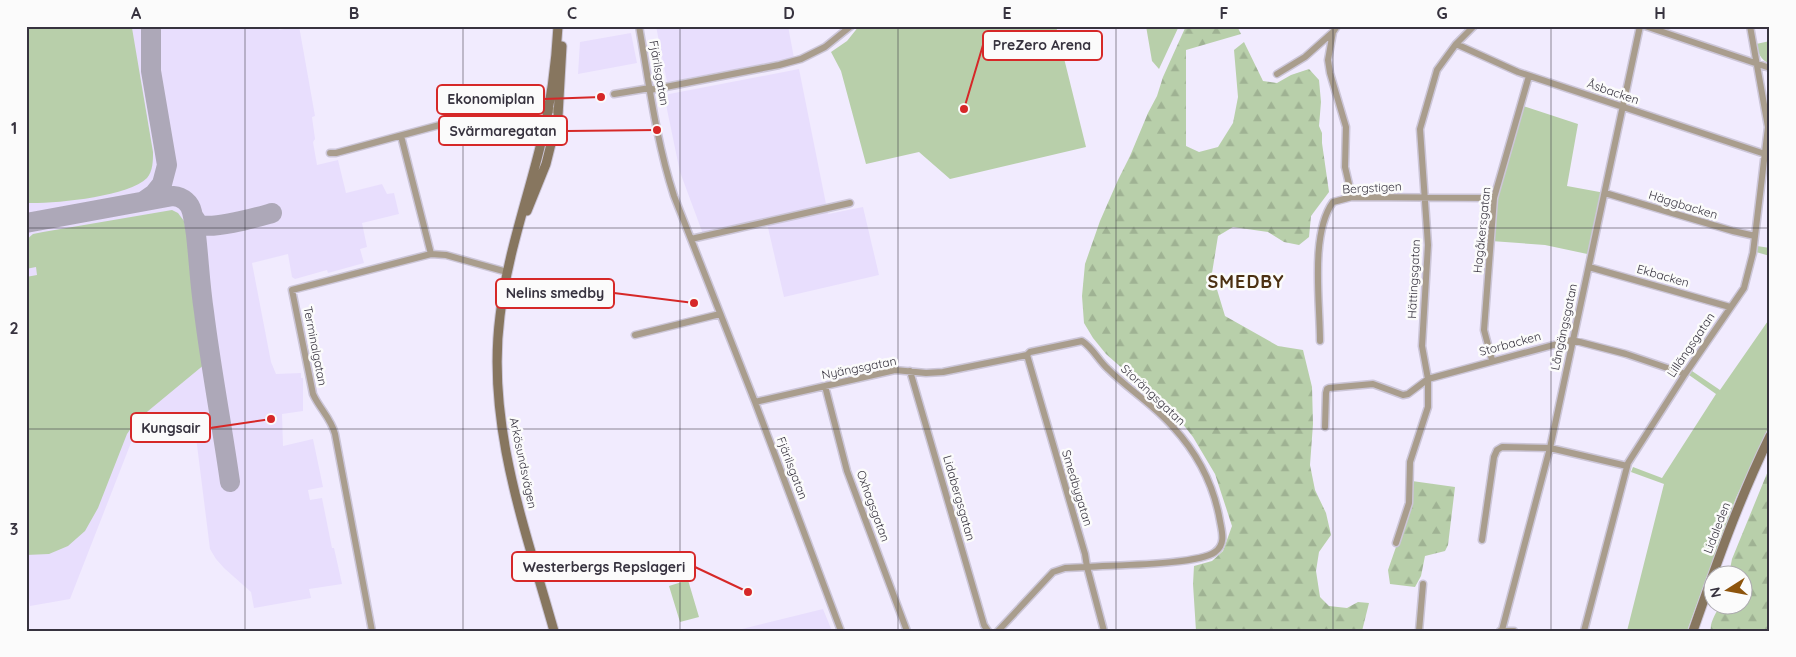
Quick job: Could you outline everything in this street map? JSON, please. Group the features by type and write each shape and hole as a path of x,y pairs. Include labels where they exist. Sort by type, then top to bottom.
{"main road":[{"name":"Arkösundsvägen","path":"554,631 508,463 500,418 497,379 500,317 507,272 549,110 558,26"},
{"name":"Arkösundsvägen","path":"516,238 546,164 559,111 563,26"},
{"name":"Lidaleden","path":"1693,631 1736,514 1753,471 1770,436"}],"street":[{"name":"Fjärilsgatan","path":"639,26 664,168 841,631"},
{"path":"614,94 779,65 801,59 825,48 852,26"},
{"name":"Hättingsgatan","path":"1396,543 1409,503 1410,462 1428,407 1428,379 1422,346 1428,221 1424,197 1420,129 1437,70 1456,44 1474,26"},
{"name":"Långängsgatan","path":"1501,630 1550,448 1640,26"},
{"path":"1646,26 1770,68"},
{"name":"Lillängsgatan","path":"1584,631 1627,466 1632,455 1744,288 1753,253 1768,122 1750,26"},
{"path":"1277,74 1305,57 1335,29"},
{"path":"1335,29 1328,60 1346,127 1345,167 1352,197"},
{"name":"Åsbacken","path":"1456,44 1529,76 1765,154"},
{"name":"Hagåkersgatan","path":"1492,360 1484,330 1494,198 1529,76"},
{"path":"330,153 500,109 517,106 559,111"},
{"path":"401,136 431,254"},
{"name":"Häggbacken","path":"1605,193 1755,236"},
{"name":"Bergstigen","path":"1320,341 1318,261 1322,227 1328,209 1333,202 1352,197 1494,198"},
{"path":"691,239 850,203"},
{"name":"Terminalgatan","path":"372,631 335,434 331,422 320,408 313,394 292,290 431,254 446,255 507,272"},
{"name":"Ekbacken","path":"1589,267 1730,307"},
{"path":"635,335 720,314"},
{"name":"Storbacken","path":"1428,379 1492,360 1572,340 1626,354 1685,374"},
{"name":"Storängsgatan","path":"1027,355 1030,352 1076,341 1082,341 1088,345 1107,368 1173,426 1198,458 1217,504 1223,538 1220,547 1214,553 1204,557 1164,562 1087,567"},
{"name":"Nyängsgatan","path":"755,402 895,370 926,373 944,372 1027,355"},
{"name":"Smedbygatan","path":"1027,355 1085,554 1104,631"},
{"name":"Lidabergsgatan","path":"910,371 984,625 988,631"},
{"path":"1325,427 1326,393 1329,388 1373,384 1403,395 1408,394 1428,379"},
{"name":"Oxhagsgatan","path":"826,386 847,471 907,631"},
{"path":"1482,540 1494,457 1497,450 1502,447 1550,448 1627,466"},
{"path":"998,631 1053,572 1065,568 1087,567"},
{"path":"1418,631 1423,584"},
{"path":"1501,630 1514,631"}],"shaded area":[{"path":"26,26 275,26 279,30 299,26 315,116 312,117 315,139 313,142 317,165 338,160 346,193 382,184 387,194 394,193 399,214 362,223 367,247 360,249 364,263 328,273 327,270 295,279 292,277 288,254 252,263 271,362 276,374 301,373 301,378 303,378 303,411 282,414 283,446 313,439 323,487 308,490 310,500 322,498 332,548 334,548 342,584 309,589 311,598 254,608 251,592 224,568 210,549 196,437 134,435 70,599 30,606 26,574"},
{"path":"656,26 788,26 794,58 667,82"},
{"path":"631,33 637,63 578,74 580,42"},
{"path":"799,69 828,214 863,207 879,275 784,297 766,219 703,234 680,172 664,95"},
{"path":"823,609 832,631 734,631"}],"green space":[{"path":"26,26 140,26 132,28 153,152 152,169 147,178 137,185 107,195 71,201 26,203"},
{"path":"859,26 1056,26 1086,147 950,179 919,152 866,164 841,71 831,52 847,41"},
{"path":"1146,26 1179,26 1159,69 1152,61"},
{"path":"1186,26 1237,26 1241,34 1186,50 1186,146 1199,152 1218,147 1233,123 1238,97 1234,50 1244,42 1263,81 1277,83 1291,75 1309,69 1319,80 1321,102 1319,126 1322,133 1329,192 1311,216 1309,237 1299,245 1284,242 1268,232 1233,227 1218,236 1212,273 1225,316 1278,346 1303,350 1312,387 1313,424 1310,465 1315,490 1326,513 1331,535 1319,552 1316,571 1320,597 1329,606 1347,608 1358,602 1369,603 1362,631 1196,631 1193,584 1194,566 1212,561 1223,551 1232,526 1215,474 1193,437 1171,409 1106,354 1084,323 1082,296 1085,264 1100,221 1157,96 1163,77"},
{"path":"1770,41 1770,64 1762,58 1756,44"},
{"path":"1520,105 1578,124 1567,186 1605,193 1592,255 1545,245 1491,241 1494,198"},
{"path":"172,210 178,213 184,221 193,267 205,364 136,421 127,434 98,508 85,531 68,546 49,554 26,555 26,277 37,275 36,267 26,269 26,240 33,234"},
{"path":"1757,246 1770,248 1770,256 1756,252"},
{"path":"1770,318 1770,424 1736,498 1712,564 1704,564 1704,585 1687,631 1627,631 1664,484 1631,472 1633,467 1662,478 1716,394 1689,375 1692,371 1720,390"},
{"path":"1770,466 1770,631 1711,631 1712,621 1716,614 1754,614 1754,564 1731,564"},
{"path":"1412,481 1455,487 1448,545 1445,551 1425,556 1421,576 1415,587 1390,584 1388,570 1396,547"},
{"path":"688,580 699,617 680,622 669,586"}],"taxiway":[{"path":"144,201 154,194 162,184 167,165 151,71 151,26"},
{"path":"26,223 173,196 183,199 188,203 195,227 201,293 230,482"},
{"path":"193,216 199,225 215,226 272,213"}],"place":[{"name":"Ekonomiplan","path":"601,97"},
{"name":"PreZero Arena","path":"964,109"},
{"name":"Svärmaregatan","path":"657,130"},
{"name":"Nelins smedby","path":"694,303"},
{"name":"Kungsair","path":"271,419"},
{"name":"Westerbergs Repslageri","path":"748,592"}],"district":[{"name":"SMEDBY","path":"1246,282"}]}
